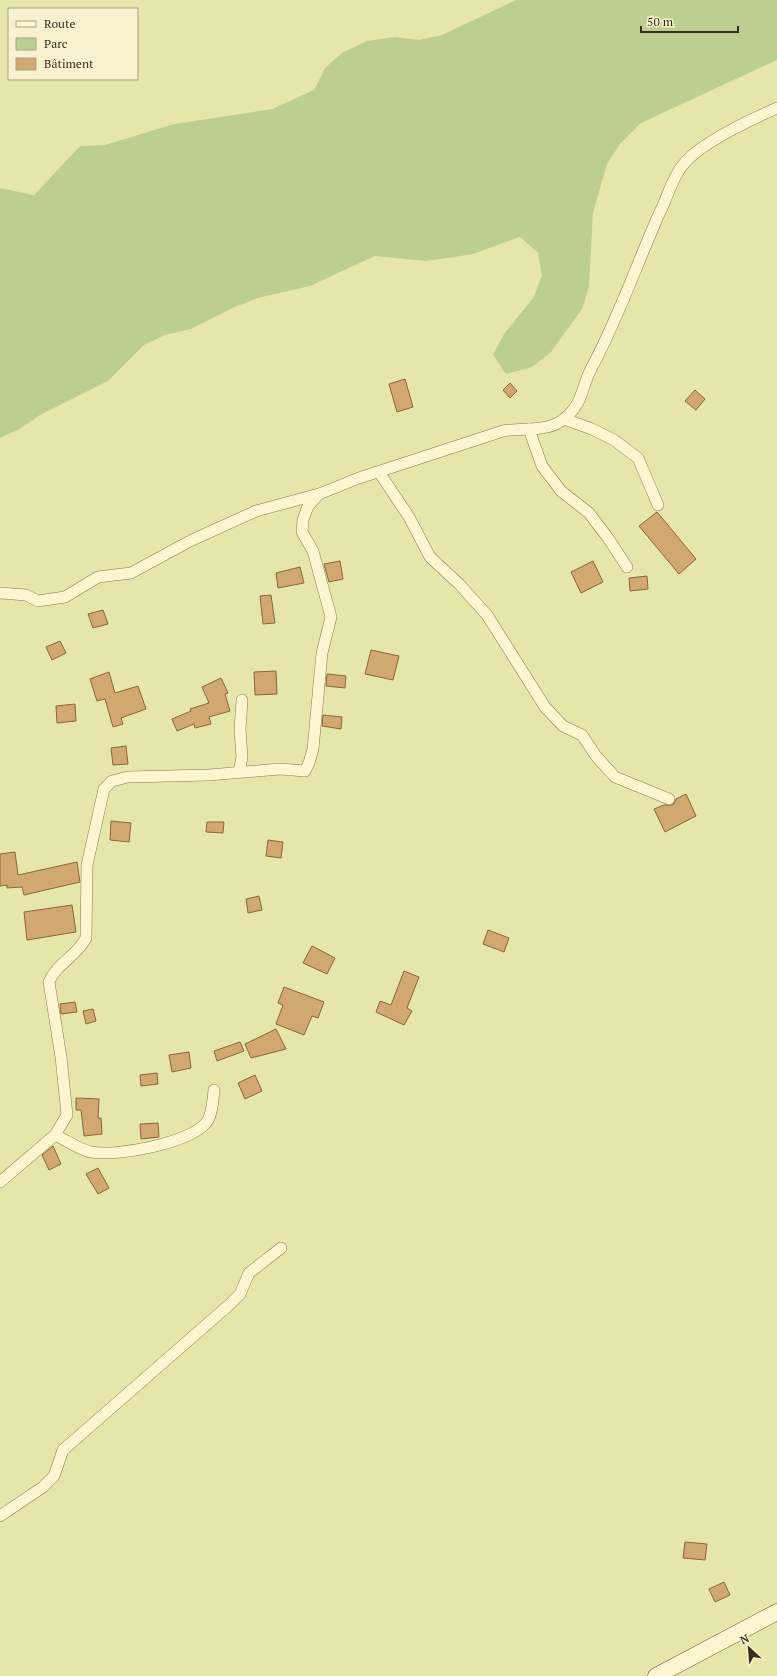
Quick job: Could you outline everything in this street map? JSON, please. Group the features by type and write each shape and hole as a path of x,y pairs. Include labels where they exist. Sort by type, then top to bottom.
{"street":[{"path":"0,593 26,594 38,601 65,597 98,577 131,573 190,541 256,511 319,494 379,472 503,432 517,428 545,428 564,419 581,400 587,376 606,341 650,234 682,166 693,155 747,120 777,108"},
{"path":"564,419 592,429 614,440 638,458 658,505"},
{"path":"528,429 542,466 561,491 589,513 628,567"},
{"path":"379,472 409,517 430,557 459,584 487,615 545,707 563,726 582,735 596,756 615,777 669,799"},
{"path":"0,1182 55,1135 67,1115 62,1057 49,982 52,973 81,948 86,938 87,865 104,789 112,780 128,777 209,775 280,769 298,772 305,771 310,763 313,749 322,653 331,617 313,551 302,532 303,520 308,506 319,494"},
{"path":"239,772 242,757 240,730 242,700"},
{"path":"55,1135 89,1152 107,1154 134,1151 179,1138 200,1128 207,1122 214,1090"},
{"path":"0,1516 43,1487 54,1476 62,1450 229,1305 240,1294 249,1273 281,1248"},
{"path":"656,1676 777,1612"}],"green space":[{"path":"0,0 516,0 442,35 419,40 395,37 367,41 342,53 325,68 314,90 273,109 174,124 105,145 80,146 34,195 0,188"},
{"path":"516,0 777,0 777,60 641,123 620,144 607,164 593,213 589,287 582,309 551,352 532,367 506,374 493,355 504,334 533,298 542,276 538,253 520,237 473,254 448,258 425,261 375,256 310,286 258,298 235,307 191,329 165,335 144,345 108,381 40,415 18,430 0,438 0,188 34,195 80,146 105,145 174,124 272,109 314,90 325,68 342,53 367,41 395,37 419,40 442,35"},
{"path":"777,60 777,1676 0,1676 0,438 18,430 40,415 108,381 144,345 165,335 191,329 235,307 258,298 310,286 375,256 425,261 448,258 473,254 520,237 538,253 542,276 533,298 504,334 551,352 582,309 589,287 593,213 607,164 620,144 640,123"}],"building":[{"path":"405,379 413,407 397,412 389,384"},
{"path":"510,383 517,391 510,398 503,390"},
{"path":"695,390 705,399 696,410 685,401"},
{"path":"657,512 696,559 679,574 639,526"},
{"path":"340,561 343,579 329,582 324,564"},
{"path":"593,561 603,582 581,593 571,572"},
{"path":"300,567 304,583 278,588 276,573"},
{"path":"647,576 648,589 630,591 629,578"},
{"path":"271,595 275,623 263,624 260,596"},
{"path":"103,610 108,624 93,628 88,614"},
{"path":"60,641 66,653 52,660 46,647"},
{"path":"371,650 399,656 393,680 365,674"},
{"path":"276,671 277,694 255,695 254,672"},
{"path":"109,672 115,693 138,686 146,709 121,718 123,724 113,727 105,699 97,701 90,679"},
{"path":"327,674 346,676 345,688 326,686"},
{"path":"221,678 228,693 225,694 230,711 209,717 211,724 195,728 194,724 177,731 172,719 191,711 190,709 209,703 202,687"},
{"path":"75,704 76,721 57,723 56,706"},
{"path":"323,715 342,717 341,729 322,726"},
{"path":"126,746 128,764 113,765 111,748"},
{"path":"686,794 696,816 665,832 654,809 664,805 673,805 676,799"},
{"path":"111,821 131,823 129,842 110,840"},
{"path":"207,822 224,822 223,833 206,832"},
{"path":"268,840 283,842 281,858 266,856"},
{"path":"15,852 18,875 77,862 80,882 24,895 22,887 7,888 7,885 0,886 0,854"},
{"path":"259,896 262,910 248,913 246,899"},
{"path":"72,905 76,932 27,940 24,912"},
{"path":"488,930 509,938 504,952 483,944"},
{"path":"312,946 335,958 327,974 303,963"},
{"path":"404,971 419,977 407,1008 412,1011 404,1025 376,1012 380,1001 391,1005"},
{"path":"284,987 324,1002 318,1018 312,1016 304,1035 276,1024 283,1005 278,1003"},
{"path":"75,1002 77,1012 61,1014 60,1004"},
{"path":"93,1009 96,1021 86,1024 83,1011"},
{"path":"276,1029 286,1049 251,1058 245,1044"},
{"path":"240,1042 244,1051 217,1061 214,1051"},
{"path":"189,1052 191,1068 172,1072 169,1055"},
{"path":"157,1073 158,1084 141,1086 140,1075"},
{"path":"255,1075 262,1091 245,1099 238,1083"},
{"path":"76,1098 99,1099 98,1118 101,1118 102,1134 84,1136 81,1110 76,1110"},
{"path":"158,1123 159,1137 141,1139 140,1124"},
{"path":"53,1146 61,1164 49,1170 42,1155"},
{"path":"98,1168 109,1188 98,1194 86,1174"},
{"path":"685,1542 707,1544 705,1560 683,1558"},
{"path":"724,1582 730,1595 715,1602 709,1589"}]}
